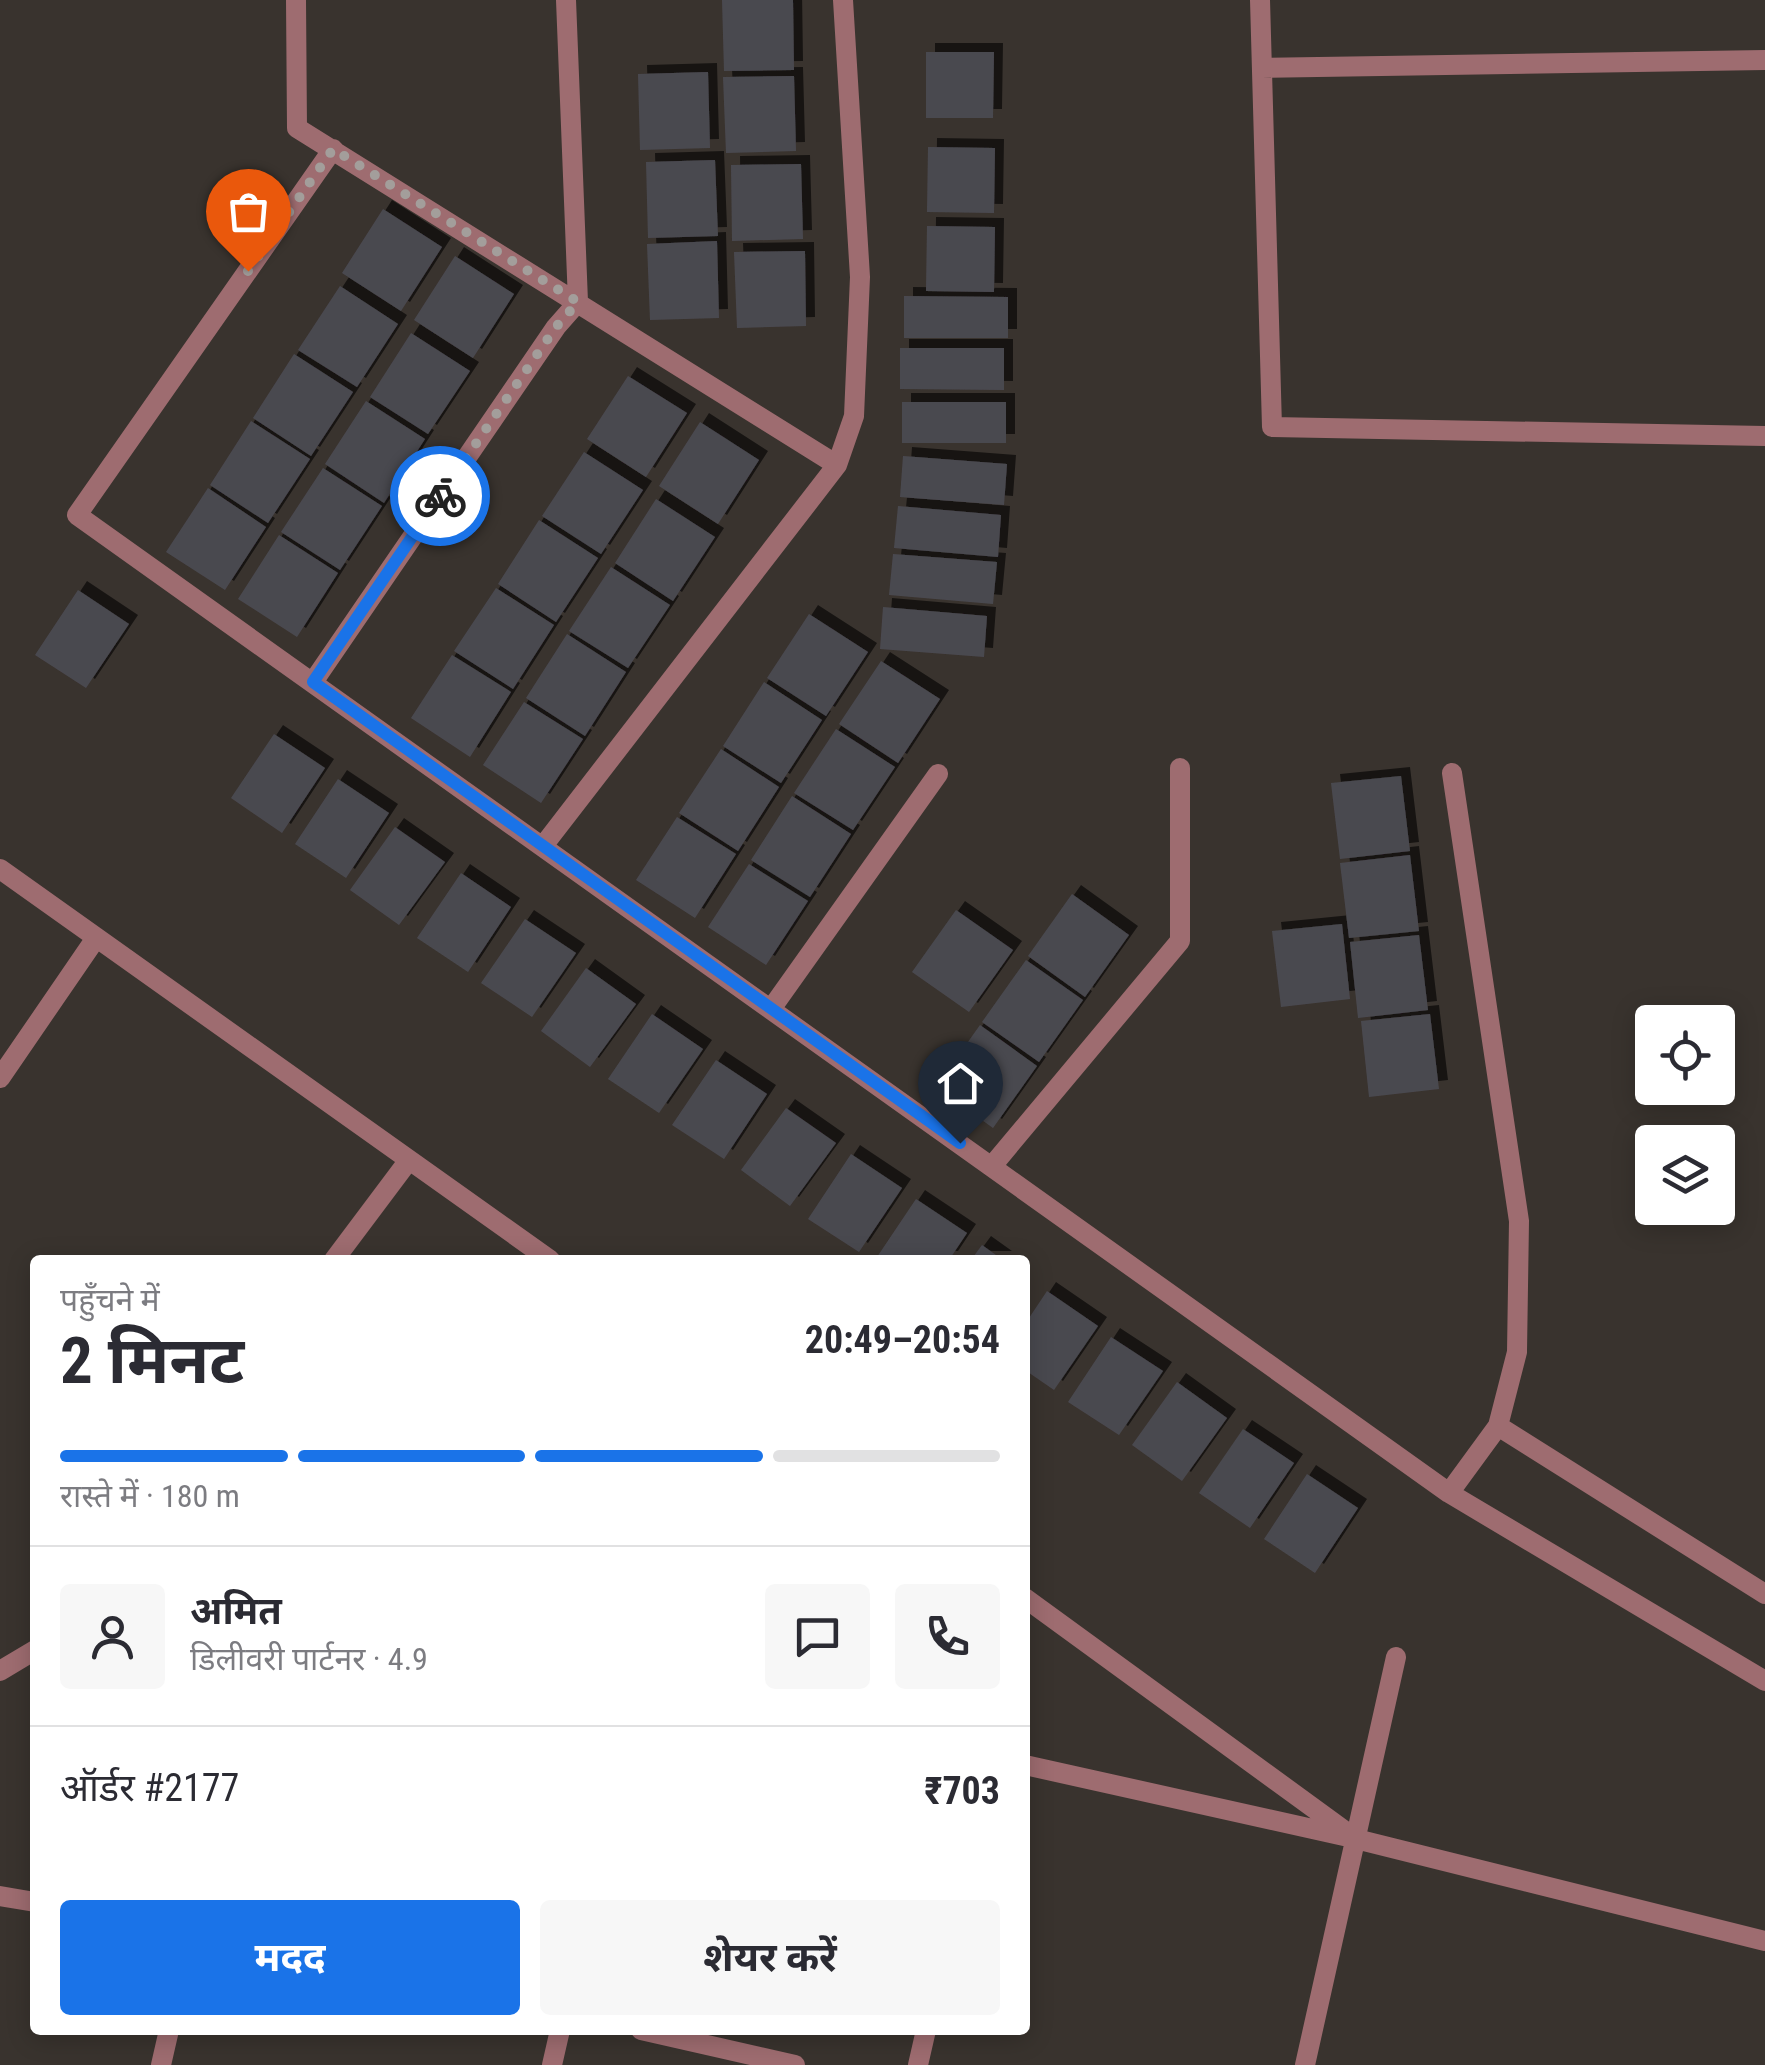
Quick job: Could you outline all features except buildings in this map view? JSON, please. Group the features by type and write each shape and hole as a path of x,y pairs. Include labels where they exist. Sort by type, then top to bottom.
{"street":[{"path":"296,0 296,128 837,465"},
{"path":"313,682 556,327 578,302 566,0"},
{"path":"542,846 837,465 854,416 860,277 843,0"},
{"path":"1260,0 1272,427 1765,436"},
{"path":"1262,68 1765,60"},
{"path":"333,149 78,515 1450,1493 1765,1682"},
{"path":"992,1166 1180,941 1180,768"},
{"path":"1450,1493 1498,1426 1518,1352 1519,1220 1452,773"},
{"path":"771,1009 938,774"},
{"path":"0,869 543,1255"},
{"path":"0,1078 96,938"},
{"path":"338,1255 409,1160"},
{"path":"1498,1426 1765,1594"},
{"path":"1030,1602 1356,1839"},
{"path":"0,1671 30,1653"},
{"path":"1304,2065 1396,1658"},
{"path":"1030,1766 1356,1839 1765,1941"},
{"path":"0,1896 30,1901"},
{"path":"161,2065 168,2035"},
{"path":"552,2065 559,2035"},
{"path":"663,2035 795,2065"},
{"path":"918,2065 925,2035"}],"way so far":[{"path":"248,271 333,149 578,302 556,327 440,496"}],"route":[{"path":"440,496 313,682 960,1143"}]}
